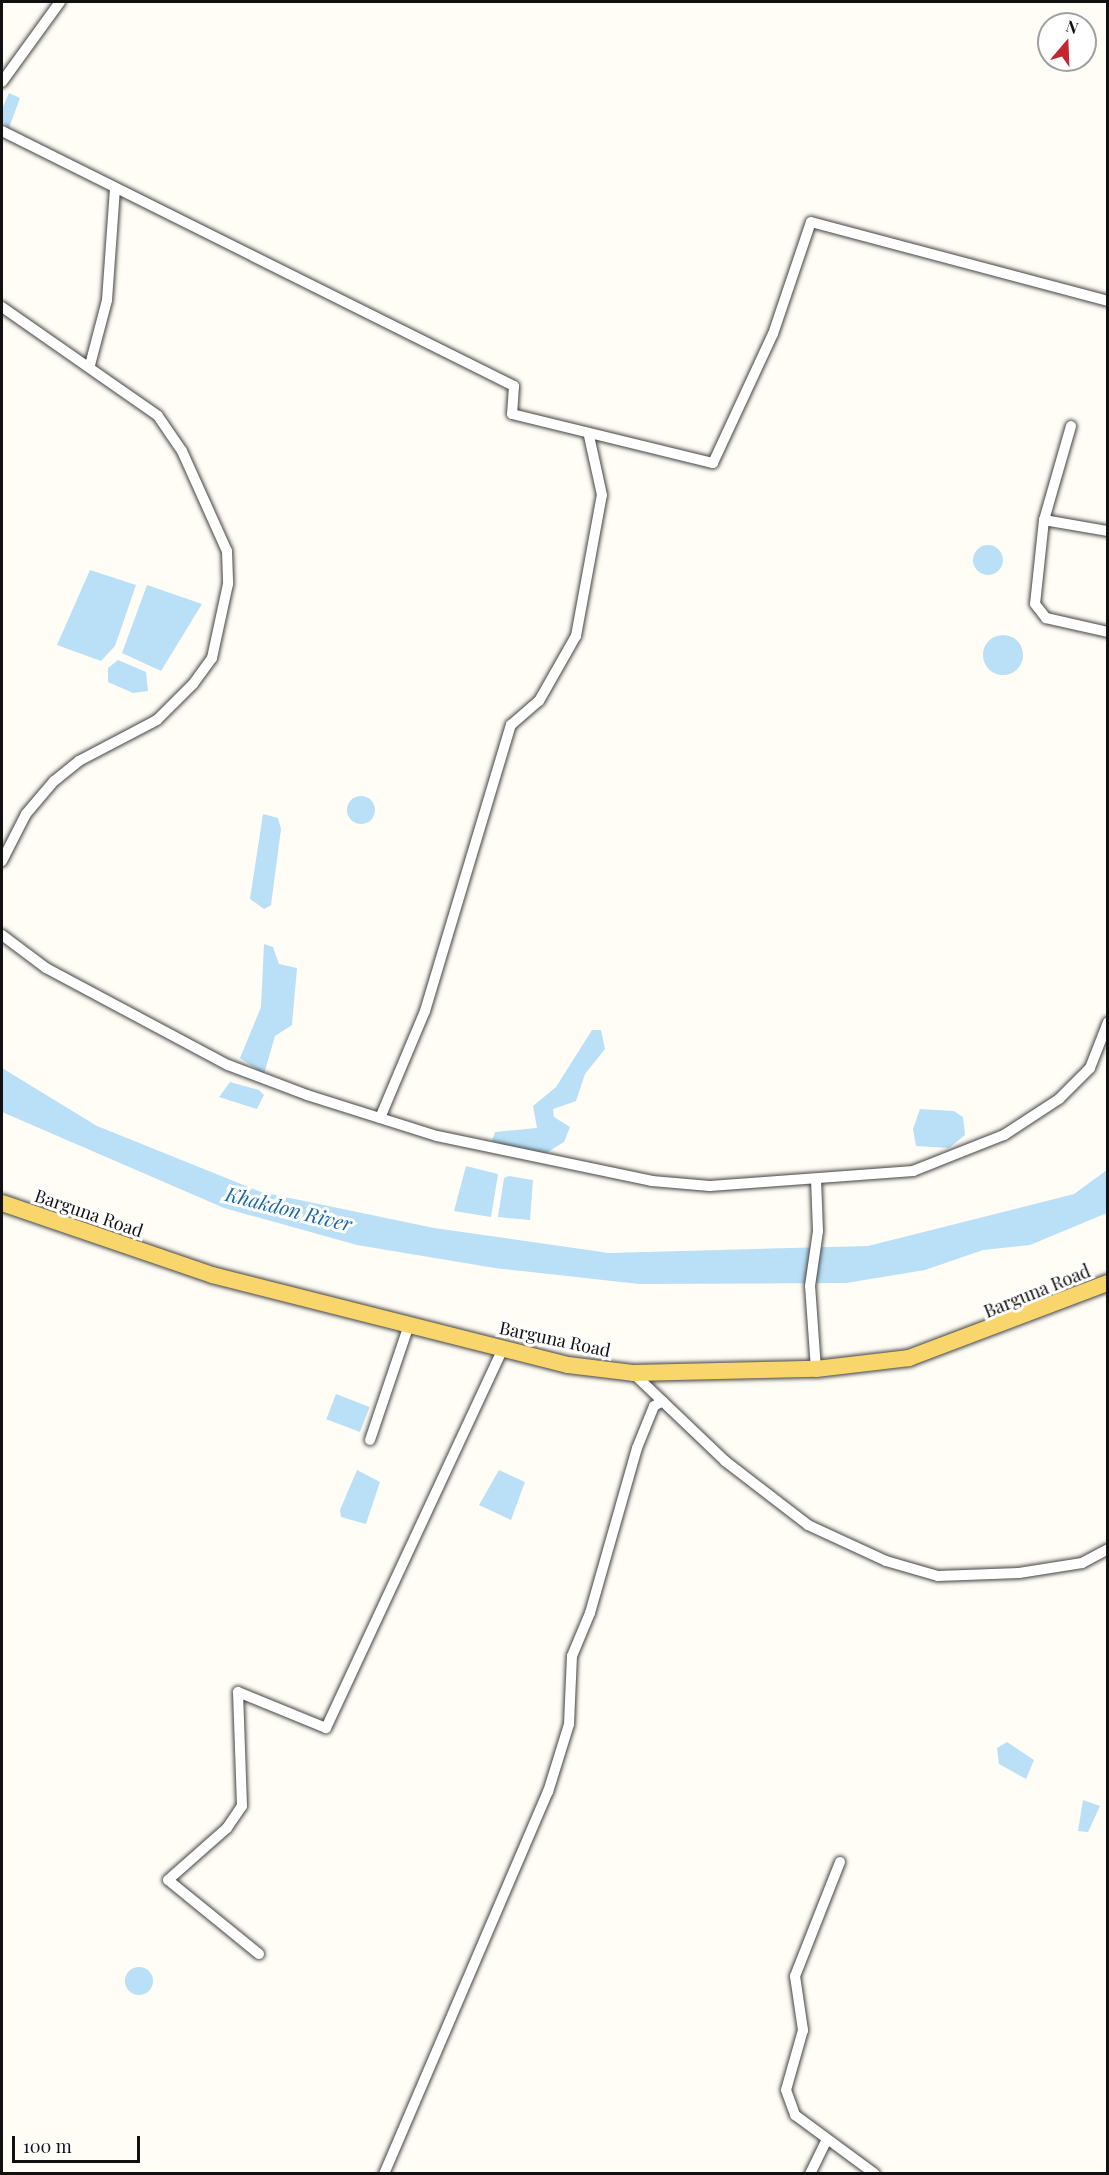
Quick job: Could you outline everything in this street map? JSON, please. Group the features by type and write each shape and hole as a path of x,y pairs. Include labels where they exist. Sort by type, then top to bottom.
{"main road":[{"name":"Barguna Road","path":"2,1203 212,1275 503,1349 633,1373 816,1369 909,1358 1107,1283"}],"street":[{"path":"2,82 60,2"},
{"path":"2,131 514,386 512,414 589,436 715,462 735,406 773,334 811,222 1107,301"},
{"path":"90,365 108,300 115,188"},
{"path":"2,307 90,365 158,416 182,451 227,551 226,611 212,658 193,684 157,720 79,761 54,781 26,814 2,861"},
{"path":"1071,426 1044,520 1035,604 1046,618 1107,632"},
{"path":"380,1118 425,1011 511,725 539,701 576,636 602,495 589,436"},
{"path":"1044,520 1107,531"},
{"path":"2,935 46,968 228,1065 437,1137 652,1181 710,1186 914,1171 1004,1135 1059,1100 1090,1068 1107,1022"},
{"path":"816,1180 816,1242 810,1286 816,1369"},
{"path":"370,1440 409,1325"},
{"path":"259,1954 168,1880 211,1844 242,1806 238,1692 326,1728 503,1349"},
{"path":"633,1373 725,1461 808,1525 886,1561 938,1576 1019,1573 1082,1563 1107,1549"},
{"path":"384,2174 548,1792 569,1724 572,1656 590,1613 637,1448 654,1406 663,1401"},
{"path":"840,1862 795,1976 803,2030 786,2090 795,2115 875,2174"},
{"path":"810,2174 827,2139"}],"water":[{"path":"9,93 20,98 9,128 2,121 2,109"},
{"path":"988,545 999,549 1003,560 999,571 988,575 977,571 973,560 977,549"},
{"path":"90,570 136,585 115,646 101,661 57,645"},
{"path":"147,585 202,604 161,671 122,653"},
{"path":"1003,635 1017,641 1023,655 1017,669 1003,675 989,669 983,655 989,641"},
{"path":"118,660 146,672 148,691 133,693 108,682 108,668"},
{"path":"361,796 371,800 375,810 371,820 361,824 351,820 347,810 351,800"},
{"path":"263,814 278,818 281,829 271,905 264,909 250,899"},
{"path":"264,944 273,947 279,964 297,968 292,1025 275,1036 264,1074 240,1058 261,1007"},
{"path":"592,1030 601,1030 605,1049 585,1074 576,1101 553,1109 554,1117 570,1127 564,1142 543,1155 492,1141 495,1132 537,1128 533,1106 556,1087"},
{"name":"Khakdon River","path":"2,1068 97,1126 261,1192 434,1228 609,1253 868,1246 1074,1194 1107,1170 1107,1213 1030,1245 983,1250 925,1270 846,1283 639,1284 495,1268 357,1245 224,1208 2,1112"},
{"path":"230,1082 259,1090 264,1095 257,1109 219,1097"},
{"path":"920,1109 954,1111 963,1117 965,1135 949,1148 916,1146 913,1129"},
{"path":"466,1166 498,1174 491,1217 454,1211"},
{"path":"509,1176 533,1180 530,1220 498,1217 504,1178"},
{"path":"336,1394 370,1407 360,1432 326,1419"},
{"path":"357,1470 380,1482 366,1524 341,1517 340,1510"},
{"path":"499,1470 525,1482 511,1520 479,1505"},
{"path":"1007,1742 1034,1760 1026,1779 999,1764 997,1748"},
{"path":"1083,1800 1100,1806 1088,1832 1078,1831"},
{"path":"139,1967 149,1971 153,1981 149,1991 139,1995 129,1991 125,1981 129,1971"}]}
